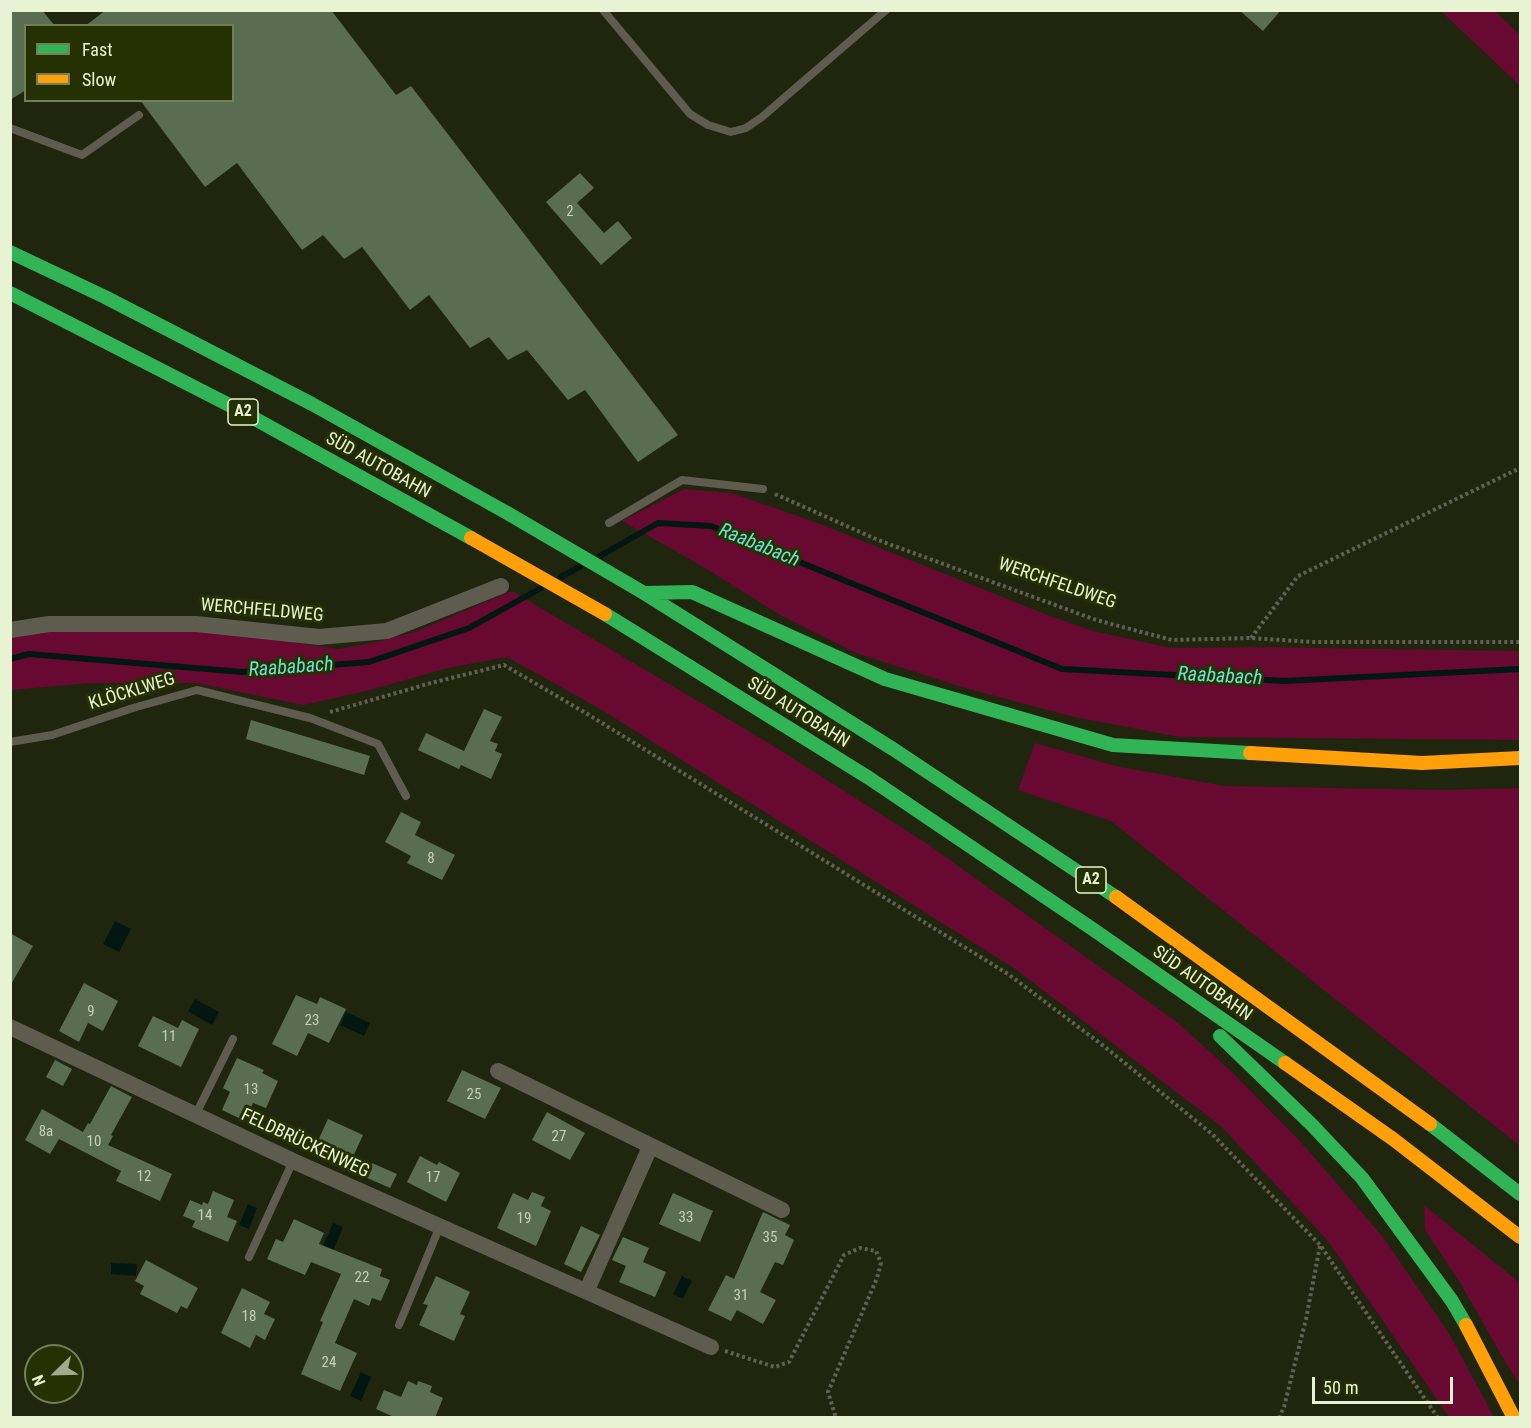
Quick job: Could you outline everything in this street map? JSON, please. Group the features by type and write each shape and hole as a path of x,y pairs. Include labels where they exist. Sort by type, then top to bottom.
{"highway":[{"name":"SÜD AUTOBAHN","path":"10,252 105,297 312,404 509,514 644,593 893,749 1113,895 1406,1105 1521,1194"},
{"name":"SÜD AUTOBAHN","path":"10,293 238,410 471,538 605,614 869,778 1094,930 1393,1139 1521,1237"},
{"path":"644,593 692,592 885,679 1113,745 1422,763 1521,758"},
{"path":"1167,982 1312,1125 1362,1178 1452,1301 1513,1414"}],"street":[{"name":"WERCHFELDWEG","path":"10,630 49,624 196,624 319,638 387,631 501,586"},
{"name":"FELDBRÜCKENWEG","path":"10,1027 293,1161 711,1347"},
{"path":"498,1071 782,1210"},
{"path":"587,1290 650,1147"}],"lane":[{"path":"603,10 690,114 708,125 731,132 747,128 762,117 886,10"},
{"path":"10,128 82,155 139,115"},
{"path":"609,523 682,480 763,489"},
{"name":"KLÖCKLWEG","path":"10,742 51,735 197,690 310,718 378,744 406,796"},
{"path":"196,1114 233,1040"},
{"path":"249,1257 293,1161"},
{"path":"399,1325 440,1226"}],"path":[{"path":"1251,638 1298,576 1521,468"},
{"name":"WERCHFELDWEG","path":"763,489 878,540 1096,620 1173,640 1251,638 1312,642 1521,642"},
{"path":"310,718 431,683 504,665 589,715 1008,974 1105,1047 1212,1134 1320,1245 1438,1418"},
{"path":"1279,1418 1284,1407 1306,1319 1320,1245"},
{"path":"711,1347 775,1367 789,1362 844,1255 860,1248 876,1251 881,1263 877,1278 828,1392 836,1418"}],"shaded area":[{"path":"1441,11 1495,11 1520,35 1520,86"},
{"path":"684,489 732,493 820,524 1050,616 1093,631 1171,648 1520,651 1520,740 1180,737 1074,717 965,688 856,653 782,616 700,565 622,521"},
{"path":"512,591 772,745 926,843 1177,1022 1231,1071 1300,1141 1383,1237 1450,1335 1494,1417 1449,1417 1328,1241 1222,1127 1014,968 597,707 507,657 448,668 366,691 303,705 196,683 91,683 11,690 10,637 50,632 205,630 339,649 417,631"},
{"path":"1035,743 1116,766 1224,786 1446,790 1520,788 1520,1146 1111,821 1018,790"},
{"path":"115,921 131,929 119,952 103,944"},
{"path":"195,999 219,1012 212,1025 188,1011"},
{"path":"346,1012 370,1023 364,1036 340,1025"},
{"path":"248,1204 257,1208 249,1229 239,1225"},
{"path":"1424,1205 1520,1283 1520,1385 1459,1281 1425,1230"},
{"path":"333,1223 343,1227 332,1254 321,1250"},
{"path":"111,1263 137,1264 136,1276 111,1274"},
{"path":"682,1276 692,1281 683,1299 673,1294"},
{"path":"361,1372 371,1377 361,1401 350,1396"}],"building":[{"path":"10,10 42,10 53,24 24,24 24,91 10,100"},
{"path":"106,10 331,10 396,95 411,86 678,435 638,462 585,390 568,400 527,350 508,360 489,337 470,348 429,295 410,310 362,247 344,259 323,235 302,250 237,163 205,187 141,102 234,102 234,24 88,24"},
{"path":"1239,10 1281,10 1263,31"},
{"path":"580,173 594,188 577,203 604,233 618,221 632,238 601,265 546,202"},
{"path":"484,709 502,717 490,741 498,744 495,751 502,754 491,779 461,765 459,769 418,750 426,733 464,751"},
{"path":"251,720 370,756 364,775 246,739"},
{"path":"401,812 421,822 415,835 455,855 442,880 407,863 411,856 385,842"},
{"path":"10,933 33,946 10,986"},
{"path":"84,983 118,1001 103,1031 88,1023 79,1042 59,1031"},
{"path":"296,995 317,1004 320,997 346,1009 329,1043 308,1033 297,1056 272,1044"},
{"path":"153,1016 178,1028 182,1020 199,1029 181,1067 138,1046"},
{"path":"237,1058 264,1070 262,1073 278,1081 266,1108 253,1103 245,1121 222,1110 230,1092 223,1088"},
{"path":"55,1060 72,1069 63,1086 46,1077"},
{"path":"462,1070 501,1088 485,1119 447,1101"},
{"path":"111,1086 132,1097 108,1145 172,1174 160,1201 116,1181 121,1171 59,1139 50,1154 25,1140 42,1109 83,1132 88,1123 90,1124"},
{"path":"547,1112 585,1133 570,1160 532,1140"},
{"path":"328,1119 363,1135 351,1161 316,1145"},
{"path":"420,1156 437,1165 439,1162 460,1173 446,1202 407,1182"},
{"path":"372,1163 397,1174 390,1188 365,1177"},
{"path":"213,1191 234,1200 227,1217 237,1221 228,1242 192,1227 195,1221 183,1216 190,1200 202,1205 203,1202 208,1204"},
{"path":"532,1192 545,1197 541,1206 551,1211 536,1246 497,1228 513,1193 528,1200"},
{"path":"673,1193 713,1211 700,1242 659,1224"},
{"path":"763,1212 790,1225 785,1235 794,1240 783,1265 775,1262 760,1292 776,1300 763,1324 737,1310 731,1321 708,1310 726,1275 734,1279"},
{"path":"294,1219 324,1233 319,1244 382,1269 380,1276 390,1280 381,1301 372,1298 369,1306 354,1299 335,1343 357,1353 340,1391 301,1374 323,1322 320,1321 341,1274 311,1262 305,1275 267,1259 276,1239 283,1242"},
{"path":"581,1226 600,1235 581,1272 564,1264"},
{"path":"623,1237 649,1248 643,1262 666,1272 655,1297 619,1282 626,1266 612,1260"},
{"path":"146,1260 198,1288 187,1309 181,1306 177,1313 140,1294 144,1286 135,1281"},
{"path":"436,1276 470,1292 460,1314 465,1316 454,1341 419,1325 428,1305 423,1304"},
{"path":"242,1288 270,1302 264,1314 275,1319 265,1340 256,1335 250,1348 221,1333"},
{"path":"408,1381 417,1385 418,1381 432,1386 430,1392 443,1398 435,1418 396,1418 376,1409 384,1390 401,1397"}],"waterway":[{"name":"Raababach","path":"600,556 658,523 711,526 1062,669 1285,681 1520,669"},
{"name":"Raababach","path":"561,577 581,566"},
{"name":"Raababach","path":"10,659 29,654 242,672 369,662 469,628 541,588"}],"traffic: fast":[{"path":"10,252 105,297 312,404 509,514"},
{"path":"10,293 239,410 471,538"},
{"path":"509,514 644,593"},
{"path":"644,593 692,592 885,679 1113,745 1250,753"},
{"path":"644,593 893,749 1116,897"},
{"path":"605,614 869,778 1285,1063"},
{"path":"1220,1036 1312,1125 1362,1178 1452,1301 1466,1325"},
{"path":"1430,1124 1520,1194"}],"traffic: slow":[{"path":"471,538 605,614"},
{"path":"1250,753 1422,763 1520,758"},
{"path":"1116,897 1430,1124"},
{"path":"1285,1063 1393,1139 1520,1237"},
{"path":"1466,1325 1514,1418"}]}
